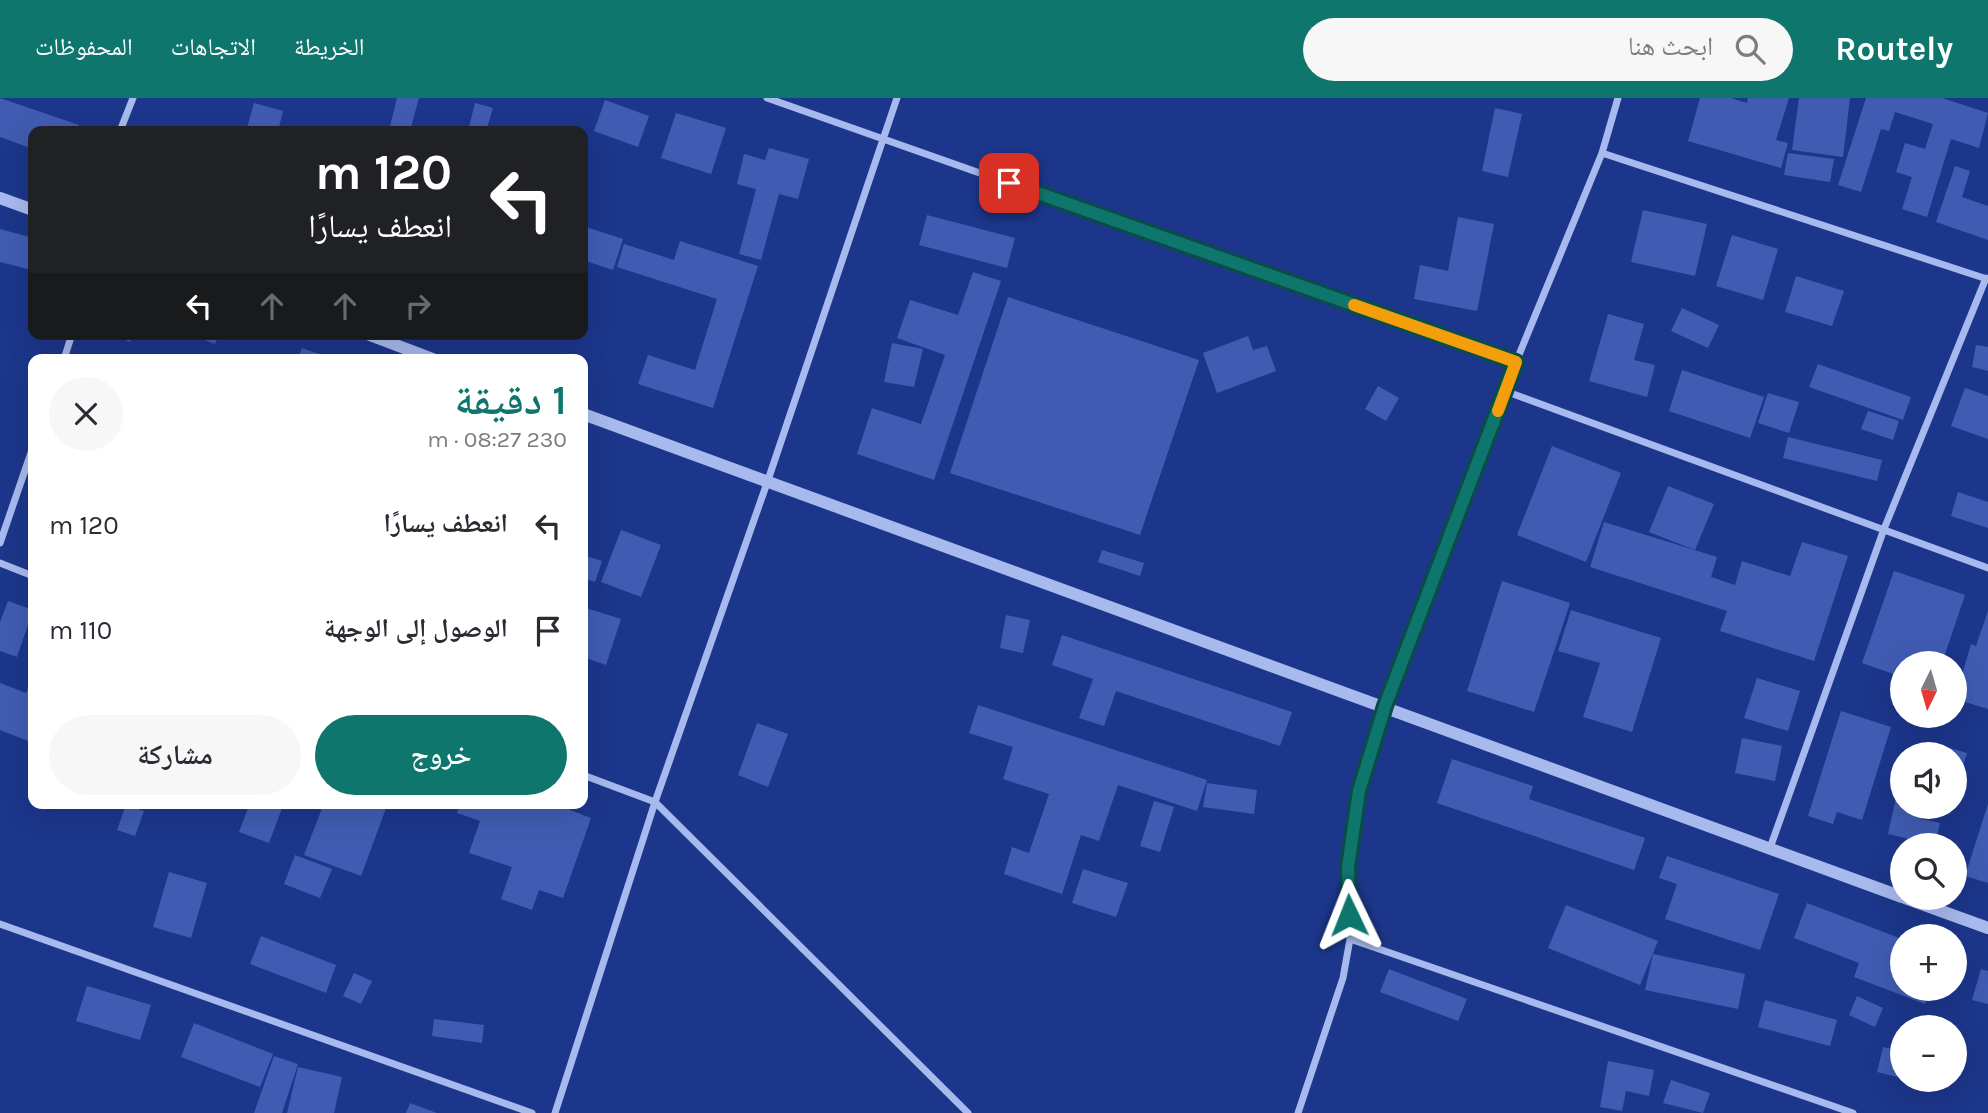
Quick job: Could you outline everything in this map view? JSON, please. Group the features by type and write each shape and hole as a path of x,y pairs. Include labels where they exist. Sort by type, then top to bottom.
{"street":[{"path":"122,126 134,98"},
{"path":"766,98 1516,362"},
{"path":"555,1113 655,802 767,483 897,98"},
{"path":"1298,1113 1343,978 1350,939 1348,867 1357,803 1385,706 1516,362 1602,153 1618,98"},
{"path":"1602,153 1987,279 1884,529 1770,848"},
{"path":"0,198 28,208"},
{"path":"383,340 420,354"},
{"path":"1505,391 1988,568"},
{"path":"588,416 1890,892"},
{"path":"0,543 28,462"},
{"path":"0,564 28,574"},
{"path":"588,777 655,802 968,1113"},
{"path":"1939,910 1988,928"},
{"path":"0,924 532,1113"},
{"path":"1350,939 1853,1113"}],"building":[{"path":"0,98 79,125 28,126 28,147 0,137"},
{"path":"397,98 419,98 411,126 390,126"},
{"path":"1700,98 1731,98 1747,103 1748,98 1789,98 1776,140 1788,143 1781,168 1688,141"},
{"path":"1799,98 1850,98 1843,157 1792,150"},
{"path":"1866,98 1942,98 1988,113 1979,148 1951,139 1927,217 1902,209 1912,177 1896,172 1905,143 1925,149 1933,124 1895,112 1889,131 1881,129 1861,192 1838,185"},
{"path":"605,100 649,116 638,147 594,131"},
{"path":"254,103 283,111 279,126 247,126"},
{"path":"475,103 493,108 488,126 469,126"},
{"path":"1495,108 1522,114 1508,177 1482,171"},
{"path":"676,113 726,128 711,174 661,158"},
{"path":"769,148 809,159 798,199 779,194 761,260 739,254 756,189 737,184 744,154 765,160"},
{"path":"1788,153 1834,159 1830,182 1784,175"},
{"path":"1955,166 1970,171 1962,197 1988,206 1988,240 1936,222"},
{"path":"1643,210 1707,224 1695,276 1631,262"},
{"path":"927,215 1015,238 1007,268 919,245"},
{"path":"1458,217 1494,224 1477,311 1414,299 1420,265 1448,271"},
{"path":"588,228 623,239 613,270 588,262"},
{"path":"0,229 28,237 28,269 0,262"},
{"path":"1732,235 1778,249 1763,300 1716,286"},
{"path":"680,241 758,266 713,408 638,384 648,355 695,370 717,299 617,267 624,244 674,260"},
{"path":"973,272 1001,281 934,480 857,454 872,408 921,424 945,355 897,338 910,300 958,315"},
{"path":"1796,276 1844,291 1832,326 1785,312"},
{"path":"1008,297 1199,360 1140,535 950,473"},
{"path":"1682,308 1719,325 1708,348 1671,331"},
{"path":"1608,314 1644,324 1634,360 1655,365 1647,397 1589,381"},
{"path":"1248,336 1253,350 1267,346 1276,371 1217,393 1203,353"},
{"path":"892,343 923,349 914,387 884,382"},
{"path":"1976,345 1988,347 1988,371 1972,367"},
{"path":"302,348 319,354 300,354"},
{"path":"1818,364 1911,397 1903,420 1809,387"},
{"path":"1682,370 1764,397 1750,438 1669,411"},
{"path":"1378,386 1399,398 1386,421 1365,409"},
{"path":"1965,388 1988,396 1988,439 1951,426"},
{"path":"1768,393 1799,402 1789,433 1758,423"},
{"path":"1868,411 1899,421 1893,440 1861,429"},
{"path":"1788,437 1882,460 1877,481 1783,458"},
{"path":"1552,446 1621,473 1586,562 1517,535"},
{"path":"1668,486 1714,504 1695,550 1649,532"},
{"path":"1958,492 1988,502 1988,528 1951,516"},
{"path":"1604,522 1717,557 1711,577 1735,585 1742,561 1790,576 1802,542 1848,556 1814,661 1720,631 1727,611 1590,567"},
{"path":"621,530 661,545 641,597 601,582"},
{"path":"1102,550 1144,563 1140,576 1098,562"},
{"path":"588,557 602,561 595,582 588,580"},
{"path":"1894,571 1965,595 1946,651 1890,651 1890,673 1862,663"},
{"path":"1502,581 1570,603 1534,712 1467,691"},
{"path":"8,601 28,608 28,625 17,657 0,651 0,622"},
{"path":"588,609 621,619 606,665 588,659"},
{"path":"1571,610 1661,638 1632,732 1583,717 1600,663 1558,651"},
{"path":"1988,611 1988,709 1967,703 1967,658 1971,644 1976,646"},
{"path":"1006,615 1030,620 1023,653 1000,648"},
{"path":"1062,635 1292,712 1280,746 1116,691 1104,726 1079,718 1093,679 1052,665"},
{"path":"1757,678 1800,691 1788,731 1744,718"},
{"path":"0,683 26,693 28,688 28,741 0,730"},
{"path":"978,705 1207,780 1197,811 1118,785 1099,841 1081,835 1062,894 1004,874 1012,847 1029,853 1049,794 1003,779 1013,747 969,733"},
{"path":"1841,711 1890,727 1862,820 1837,812 1833,824 1808,816"},
{"path":"757,723 788,734 768,787 738,775"},
{"path":"1742,738 1782,746 1775,781 1735,773"},
{"path":"1452,759 1533,786 1529,799 1645,838 1634,870 1437,803"},
{"path":"1207,783 1257,790 1254,814 1203,807"},
{"path":"1154,801 1174,807 1160,852 1140,846"},
{"path":"1988,804 1988,883 1967,877"},
{"path":"125,809 144,811 135,836 117,830"},
{"path":"248,809 282,809 269,843 239,832"},
{"path":"322,809 386,809 361,876 304,855"},
{"path":"458,809 570,809 591,818 563,898 539,890 532,910 501,899 512,867 469,853 480,821 457,813"},
{"path":"1891,819 1921,819 1940,823 1938,833 1888,834"},
{"path":"295,855 332,869 320,898 284,884"},
{"path":"1667,856 1779,894 1760,950 1665,919 1677,884 1659,878"},
{"path":"1083,869 1128,883 1116,917 1072,903"},
{"path":"169,872 207,883 191,938 153,927"},
{"path":"1807,903 1890,934 1890,991 1854,977 1859,963 1794,938"},
{"path":"1566,905 1658,941 1640,985 1548,948"},
{"path":"261,936 336,965 326,993 250,964"},
{"path":"1653,954 1745,974 1738,1009 1645,990"},
{"path":"1389,969 1467,999 1458,1021 1380,992"},
{"path":"1981,969 1988,971 1988,1004 1972,1000"},
{"path":"354,973 372,981 361,1004 343,996"},
{"path":"87,986 151,1005 140,1040 76,1021"},
{"path":"1857,996 1883,1008 1875,1027 1849,1015"},
{"path":"1765,1000 1837,1020 1830,1046 1758,1027"},
{"path":"434,1019 484,1025 482,1043 432,1036"},
{"path":"194,1023 273,1054 260,1087 181,1057"},
{"path":"1883,1047 1890,1048 1890,1075 1877,1072"},
{"path":"274,1056 298,1064 282,1113 254,1113"},
{"path":"1608,1061 1654,1070 1649,1096 1626,1091 1622,1111 1600,1107"},
{"path":"298,1067 342,1077 334,1113 287,1113"},
{"path":"1671,1080 1710,1093 1703,1113 1663,1103"},
{"path":"410,1103 437,1113 406,1113"}],"slow traffic":[{"path":"1354,305 1516,362 1498,411"}],"route":[{"path":"1009,183 1516,362 1385,706 1359,791 1348,867 1349,915"}]}
